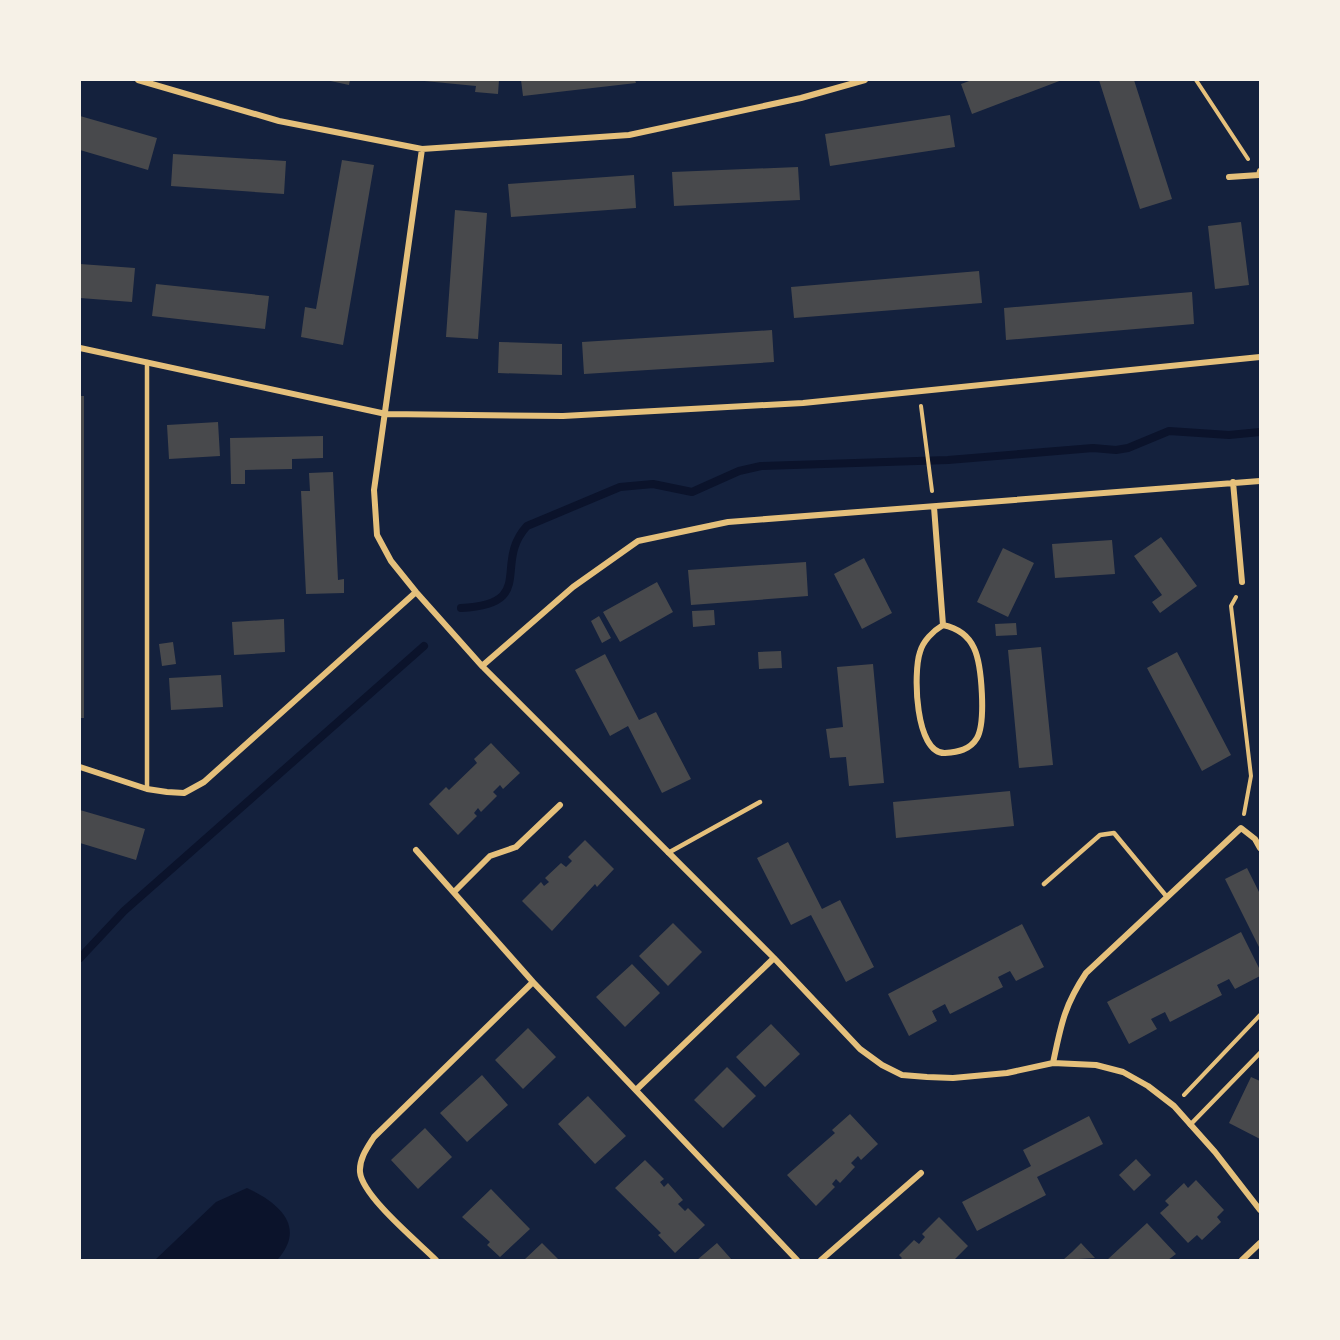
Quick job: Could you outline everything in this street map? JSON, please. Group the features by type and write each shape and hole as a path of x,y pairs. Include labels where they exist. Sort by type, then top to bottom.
{"street":[{"path":"138,80 279,121 422,149 629,135 801,98 865,80"},
{"path":"422,149 374,490 377,535 391,561 482,666 774,958 860,1049 882,1065 902,1075 952,1078 1007,1073 1053,1063 1096,1065 1123,1072 1148,1086 1173,1106 1260,1210"},
{"path":"1229,177 1260,175"},
{"path":"80,348 386,414 563,416 803,404 1260,357"},
{"path":"482,666 573,587 638,541 728,522 1260,481"},
{"path":"1233,482 1242,582"},
{"path":"934,507 943,625"},
{"path":"80,767 147,789 184,793 204,782 416,592"},
{"path":"943,625 963,633 974,647 978,662 982,723 976,739 965,750 942,753 928,744 921,730 917,667 920,652 927,639 943,625"},
{"path":"454,892 490,856 516,847 560,805"},
{"path":"1053,1063 1063,1016 1070,997 1086,973 1241,828 1255,838 1260,848"},
{"path":"416,850 533,982 797,1260"},
{"path":"637,1089 774,958"},
{"path":"436,1260 369,1193 360,1173 363,1154 374,1137 533,982"},
{"path":"821,1260 921,1173"},
{"path":"1242,1260 1260,1243"}],"lane":[{"path":"147,362 147,789"},
{"path":"669,853 760,802"},
{"path":"1044,884 1100,835 1114,833 1167,897"},
{"path":"1190,1125 1260,1053"}],"path":[{"path":"1196,80 1260,175"},
{"path":"919,392 934,507"},
{"path":"1241,828 1251,776 1231,606 1242,582"},
{"path":"1173,1106 1260,1015"}],"water":[{"path":"247,1188 269,1201 285,1217 289,1227 289,1237 286,1248 277,1260 155,1260 216,1202"}],"building":[{"path":"326,80 350,80 349,85"},
{"path":"414,80 499,80 498,94 475,92 476,86"},
{"path":"521,80 635,80 636,83 523,96"},
{"path":"972,80 1062,80 972,114 961,84"},
{"path":"1099,80 1134,80 1172,199 1140,209"},
{"path":"950,115 955,147 830,166 825,134"},
{"path":"80,116 157,138 148,170 80,150"},
{"path":"173,154 286,161 284,194 171,186"},
{"path":"342,160 374,165 343,345 301,337 305,307 316,309"},
{"path":"798,167 800,200 674,206 672,172"},
{"path":"634,175 636,208 511,217 508,184"},
{"path":"455,210 487,213 478,339 446,337"},
{"path":"1241,222 1249,285 1215,289 1208,226"},
{"path":"80,264 135,268 132,302 80,298"},
{"path":"979,271 982,303 794,318 791,287"},
{"path":"156,284 269,296 265,329 152,316"},
{"path":"1192,292 1194,324 1006,340 1004,308"},
{"path":"772,330 774,362 584,374 582,342"},
{"path":"499,342 562,344 562,375 498,373"},
{"path":"80,396 84,396 84,718 80,718"},
{"path":"218,422 220,456 169,459 167,425"},
{"path":"323,436 323,458 292,459 292,469 245,470 245,484 231,484 230,438"},
{"path":"333,472 338,580 344,579 344,593 306,594 301,491 310,491 309,473"},
{"path":"1161,537 1197,586 1160,613 1152,602 1162,595 1134,556"},
{"path":"1112,540 1115,574 1055,578 1052,544"},
{"path":"1003,548 1034,563 1008,617 977,602"},
{"path":"864,558 892,613 862,629 834,574"},
{"path":"806,562 808,596 691,605 688,570"},
{"path":"657,582 673,612 620,642 603,612"},
{"path":"714,610 715,625 693,627 692,611"},
{"path":"599,616 611,638 602,643 591,621"},
{"path":"284,619 285,652 234,655 232,622"},
{"path":"1016,623 1017,635 996,636 995,624"},
{"path":"173,642 176,664 162,666 159,644"},
{"path":"1041,647 1053,765 1019,768 1008,650"},
{"path":"781,651 782,668 759,669 758,652"},
{"path":"1177,652 1231,755 1202,771 1147,668"},
{"path":"605,654 639,720 656,712 691,779 662,793 628,726 610,736 575,670"},
{"path":"873,664 884,783 849,786 846,757 830,758 826,729 843,727 837,667"},
{"path":"221,675 223,707 171,710 169,678"},
{"path":"491,743 520,773 503,789 500,785 493,792 497,796 481,812 478,808 474,813 477,816 458,835 429,804 446,787 449,790 477,763 474,759"},
{"path":"1010,791 1014,826 896,838 893,802"},
{"path":"80,810 145,829 136,860 80,843"},
{"path":"585,840 614,869 597,887 595,884 552,931 522,901 541,882 544,886 549,882 545,878 561,863 566,867 572,861 568,857"},
{"path":"788,842 822,909 840,900 874,967 846,982 811,915 791,925 757,858"},
{"path":"1247,868 1260,894 1260,949 1225,879"},
{"path":"673,923 702,952 668,986 639,956"},
{"path":"1022,924 1044,967 1016,981 1010,971 998,977 1003,987 950,1014 945,1004 932,1011 937,1021 909,1036 888,994"},
{"path":"1241,932 1260,970 1260,976 1235,989 1229,979 1217,985 1222,995 1170,1022 1165,1012 1151,1019 1157,1029 1129,1044 1107,1002"},
{"path":"632,964 660,993 625,1027 596,997"},
{"path":"771,1024 800,1054 765,1087 736,1057"},
{"path":"528,1028 556,1057 523,1089 495,1060"},
{"path":"727,1067 756,1096 723,1128 694,1100"},
{"path":"482,1075 508,1105 467,1142 440,1113"},
{"path":"1251,1077 1260,1081 1260,1139 1229,1123"},
{"path":"588,1096 626,1136 595,1164 558,1124"},
{"path":"850,1114 878,1144 861,1160 858,1156 851,1163 855,1167 840,1183 836,1179 832,1184 835,1187 816,1206 787,1175 835,1133 832,1130"},
{"path":"1089,1116 1103,1144 1037,1177 1046,1195 977,1231 962,1202 1031,1166 1023,1150"},
{"path":"425,1128 452,1157 418,1189 391,1160"},
{"path":"1136,1159 1151,1175 1134,1191 1119,1175"},
{"path":"645,1160 664,1179 660,1182 664,1187 668,1183 683,1200 678,1204 685,1211 688,1208 705,1225 675,1253 658,1235 661,1233 615,1188"},
{"path":"1196,1180 1224,1210 1217,1217 1221,1222 1202,1240 1197,1235 1188,1243 1160,1213 1169,1205 1165,1201 1184,1183 1188,1188"},
{"path":"491,1189 530,1229 500,1257 487,1245 490,1242 462,1217"},
{"path":"939,1217 968,1246 954,1260 900,1260 902,1258 899,1255 914,1240 919,1244 925,1237 922,1234"},
{"path":"1147,1223 1176,1254 1168,1260 1107,1260"},
{"path":"542,1243 559,1260 524,1260"},
{"path":"717,1243 732,1260 697,1260"},
{"path":"1081,1243 1095,1258 1063,1260 1072,1252"}],"waterway":[{"path":"461,608 485,605 499,599 510,580 517,540 527,526 620,487 653,484 692,492 739,471 761,466 948,460 1093,448 1116,450 1128,448 1169,431 1229,435 1260,432"},
{"path":"80,958 124,911 424,646"}]}
